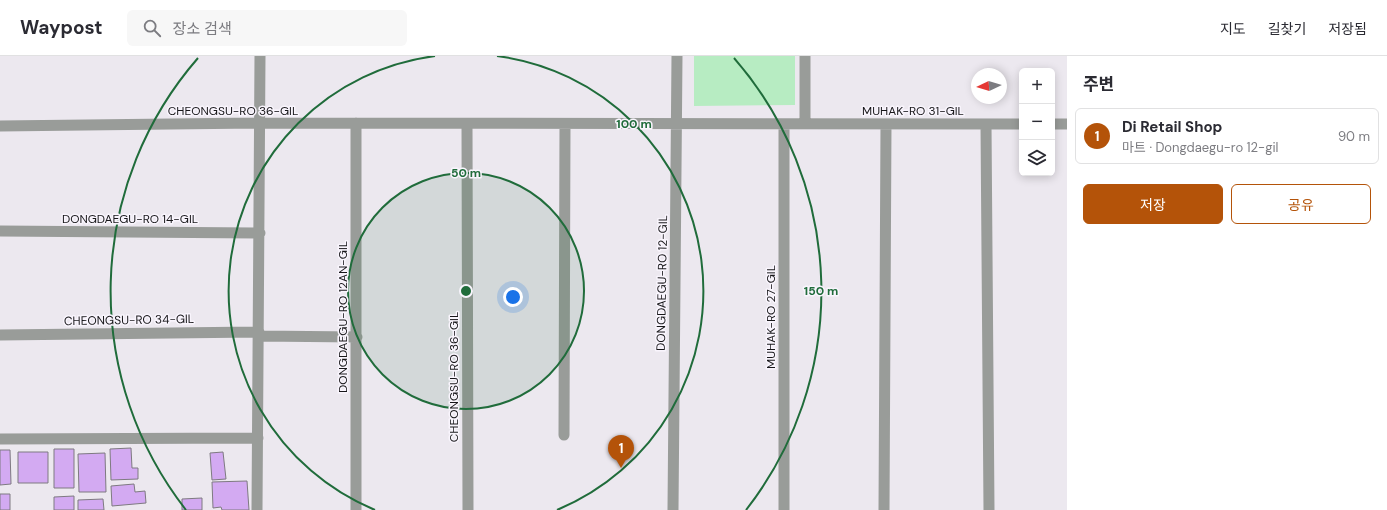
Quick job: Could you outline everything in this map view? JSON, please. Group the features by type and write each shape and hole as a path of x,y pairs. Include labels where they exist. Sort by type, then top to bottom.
{"street":[{"path":"257,510 261,123 260,56"},
{"name":"DONGDAEGU-RO 12-GIL","path":"673,510 677,124 676,56"},
{"path":"805,56 805,124"},
{"name":"CHEONGSU-RO 36-GIL","path":"0,126 261,123 677,124"},
{"name":"DONGDAEGU-RO 12AN-GIL","path":"356,123 356,510"},
{"name":"CHEONGSU-RO 36-GIL","path":"467,124 468,510"},
{"path":"564,435 565,124"},
{"name":"MUHAK-RO 31-GIL","path":"677,124 1019,124"},
{"name":"MUHAK-RO 27-GIL","path":"784,124 784,510"},
{"path":"884,510 886,124"},
{"path":"986,124 989,510"},
{"path":"1055,124 1067,124"},
{"name":"DONGDAEGU-RO 14-GIL","path":"0,231 260,232"},
{"path":"259,334 357,337"},
{"name":"CHEONGSU-RO 34-GIL","path":"0,335 259,334"},
{"path":"0,438 258,438"}],"green space":[{"path":"694,56 795,56 795,105 694,106"}],"building":[{"path":"131,448 132,468 138,468 138,479 111,480 110,449"},
{"path":"54,449 74,449 74,488 54,488"},
{"path":"0,450 10,450 11,484 0,485"},
{"path":"18,452 48,452 48,483 18,483"},
{"path":"223,452 226,479 212,480 210,453"},
{"path":"105,453 106,492 79,492 78,454"},
{"path":"247,481 249,510 222,510 221,507 213,508 212,482"},
{"path":"134,484 135,492 145,491 146,503 112,506 111,486"},
{"path":"0,494 10,494 10,510 0,510"},
{"path":"74,496 74,510 54,510 54,497"},
{"path":"202,498 202,510 182,510 182,499"},
{"path":"103,499 104,510 78,510 78,500"}],"place":[{"name":"Di Retail Shop","path":"621,468"}]}
